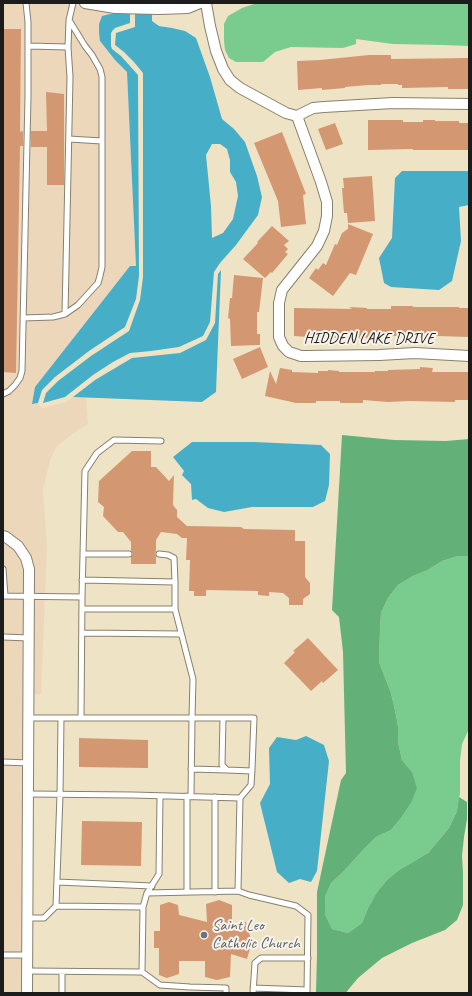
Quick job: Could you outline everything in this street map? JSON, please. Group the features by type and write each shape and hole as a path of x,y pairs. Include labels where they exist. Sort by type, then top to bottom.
{"street":[{"path":"85,3 115,8 159,9 188,8 200,3"},
{"path":"206,3 216,51 223,69 230,80 240,88 286,113 297,116 313,108 324,106 393,103 469,104"},
{"name":"HIDDEN LAKE DRIVE","path":"297,116 321,182 327,202 327,216 324,232 318,246 282,290 279,303 279,337 283,346 289,352 306,356 415,353 469,356"},
{"path":"3,536 18,546 26,558 29,569 28,993"}],"lane":[{"path":"3,394 16,385 22,371 28,96 28,22 26,3"},
{"path":"65,314 70,77 68,47 69,20 73,3"},
{"path":"23,318 53,317 65,314 78,304 98,283 102,267 102,90 100,69 69,20"},
{"path":"28,46 68,47"},
{"path":"69,139 102,141"},
{"path":"81,718 82,580 85,471 97,452 114,440 161,441"},
{"path":"83,554 129,554"},
{"path":"159,554 168,555 174,558 175,609 193,679 187,892"},
{"path":"3,569 4,596 82,597"},
{"path":"82,580 175,582"},
{"path":"82,608 175,609"},
{"path":"82,633 181,634"},
{"path":"3,636 29,638"},
{"path":"29,718 254,718 250,785 240,798 238,891"},
{"path":"28,918 44,918 56,906 61,718"},
{"path":"224,718 222,765 226,770"},
{"path":"3,762 29,763"},
{"path":"191,770 252,771"},
{"path":"29,794 240,798"},
{"path":"142,972 143,906 147,893 159,874 160,796"},
{"path":"215,892 216,797"},
{"path":"57,882 152,886"},
{"path":"147,893 238,891 296,906 308,915 308,958 307,991 253,990 255,963 261,958 308,958"},
{"path":"56,906 143,906"},
{"path":"3,955 28,955"},
{"path":"28,971 142,972 160,985 226,988 226,993"},
{"path":"62,972 62,993"}],"shaded area":[{"path":"3,3 130,3 130,14 110,14 100,41 127,72 136,266 130,266 35,387 32,404 38,403 40,407 43,408 66,402 73,397 86,398 88,424 57,446 50,460 43,490 47,548 41,694 23,696 22,993 3,993"}],"green space":[{"path":"257,3 469,3 469,46 393,44 356,39 356,44 343,48 291,47 275,52 263,62 236,62 229,58 225,50 224,24 228,16 242,8"},
{"path":"342,435 394,440 446,441 469,439 469,556 458,556 442,561 398,585 388,598 381,613 379,662 391,693 395,710 398,726 398,742 402,760 412,772 417,788 411,803 391,830 376,837 331,883 325,897 325,914 332,929 348,933 362,923 377,892 387,880 399,870 428,853 449,828 457,811 459,797 467,802 467,819 462,856 463,905 457,920 445,930 412,943 382,958 358,978 346,993 316,993 317,892 341,780 346,773 343,652 339,617 332,610"},
{"path":"458,556 469,556 469,729 462,744 460,761 460,793 457,811 449,828 428,853 399,870 387,880 377,892 362,923 348,933 332,929 325,914 325,897 331,883 376,837 391,830 411,803 412,772 402,760 398,742 398,726 395,710 391,693 379,662 381,613 388,598 398,585 442,561"}],"water":[{"path":"135,3 152,3 152,21 159,26 185,31 196,38 210,77 222,119 234,129 245,142 257,176 262,197 258,215 214,272 210,322 203,336 179,347 130,353 93,375 65,397 43,403 46,393 58,381 91,356 129,331 140,300 143,277 143,73 124,52 115,45 116,33 135,27","holes":["212,144 220,144 227,149 230,160 230,172 236,182 238,196 233,219 223,233 212,238 211,206 206,155"]},
{"path":"110,14 130,14 130,23 115,28 111,33 111,46 112,49 121,56 138,75 139,276 136,299 125,327 89,351 55,377 42,390 38,403 32,404 35,387 130,266 136,266 127,72 100,41 99,33 99,24 102,16"},
{"path":"402,171 469,171 469,205 459,207 461,241 452,281 439,290 391,287 384,283 379,258 392,238 395,178"},
{"path":"221,270 216,392 202,402 73,397 95,380 132,358 180,353 206,340 215,323 218,274"},
{"path":"192,442 254,442 321,445 330,454 329,485 325,501 313,507 252,507 224,512 208,508 196,499 192,500 191,484 182,475 184,471 173,457"},
{"path":"306,736 324,745 329,761 317,871 311,882 300,879 289,883 277,872 260,803 270,784 269,748 277,737 296,740"}],"building":[{"path":"3,29 21,29 20,132 23,131 23,146 20,146 16,373 3,372"},
{"path":"369,55 391,55 391,59 469,58 469,89 448,89 448,87 402,88 402,85 398,84 381,84 322,90 322,88 298,90 297,61"},
{"path":"46,92 64,94 64,185 47,185 47,147 31,147 31,131 47,131"},
{"path":"368,120 403,120 403,122 423,122 423,120 435,120 469,123 469,150 368,150"},
{"path":"335,123 343,144 326,150 318,129"},
{"path":"282,132 306,194 303,195 306,224 281,227 278,201 254,143"},
{"path":"372,176 375,221 348,223 347,213 344,213 342,188 344,188 343,178"},
{"path":"348,224 373,234 356,275 350,273 333,296 309,278 316,268 318,270 323,263 326,265 335,244 337,245 342,233 348,229"},
{"path":"272,226 289,241 284,245 288,249 285,252 288,254 272,273 271,272 265,278 243,259"},
{"path":"234,275 263,278 259,312 257,312 257,334 260,334 260,345 231,346 230,319 228,318"},
{"path":"391,306 469,308 469,337 380,336 380,338 322,338 294,336 294,308 352,309 349,307 391,309"},
{"path":"260,347 268,367 242,379 233,359"},
{"path":"420,367 433,368 432,372 469,372 469,400 455,400 455,402 388,402 363,400 363,403 316,401 316,403 296,403 265,396 270,371 276,384 280,368 292,370 292,372 318,373 318,371 328,370 339,372 375,372 420,369"},
{"path":"132,451 151,451 151,467 156,467 169,481 174,475 173,505 177,510 177,517 187,526 295,530 295,541 305,541 305,577 310,583 310,594 303,599 303,605 289,605 289,598 283,593 269,592 269,596 258,595 258,591 206,590 206,596 194,596 194,591 189,591 190,560 186,560 187,538 182,538 177,534 161,532 156,540 156,564 131,564 131,557 133,554 131,551 131,542 123,532 118,532 103,516 104,507 98,502 99,481"},
{"path":"308,638 338,670 311,691 284,663 295,652 293,651"},
{"path":"79,738 148,740 148,768 79,767"},
{"path":"82,821 142,822 141,866 81,865"},
{"path":"219,900 232,905 232,925 246,922 251,945 247,959 231,954 230,977 217,980 205,977 205,961 179,961 179,974 167,978 159,975 159,948 154,948 154,931 160,931 160,905 169,902 178,905 179,915 207,922 206,904"}],"place":[{"name":"Saint Leo Catholic Church","path":"204,935"}]}
